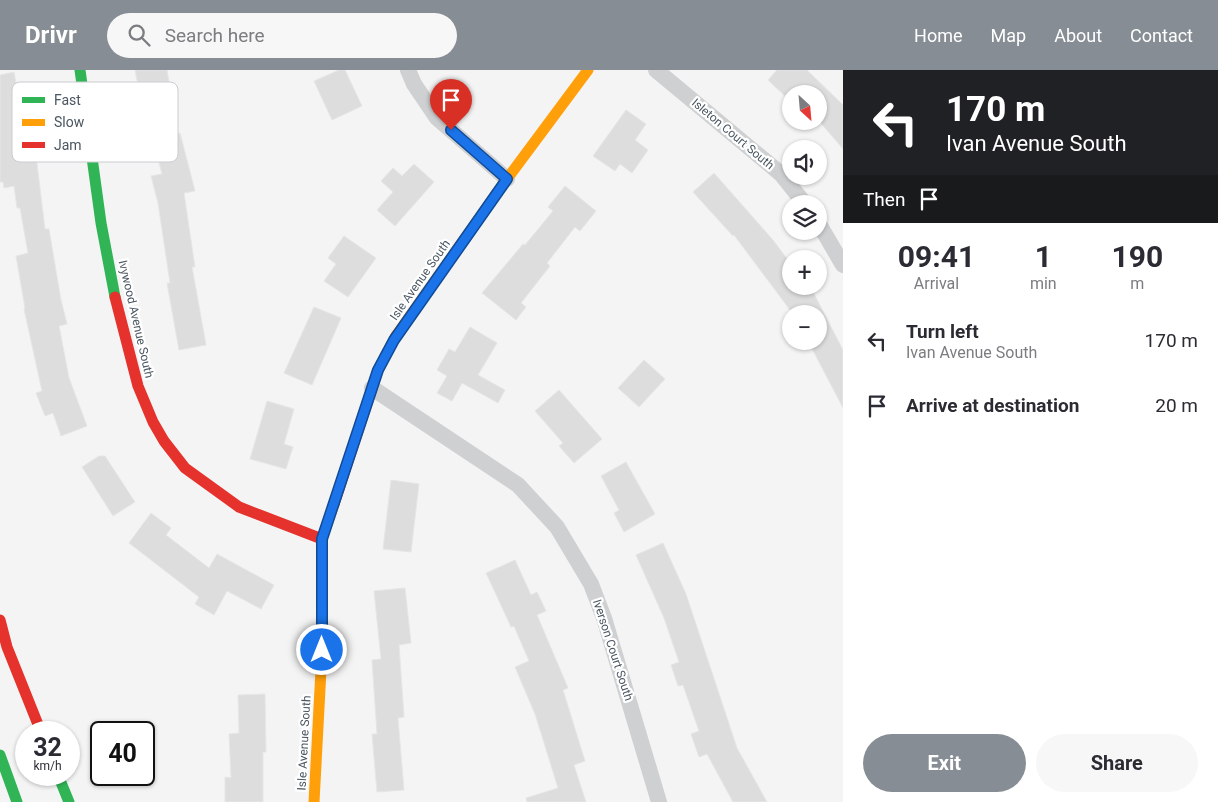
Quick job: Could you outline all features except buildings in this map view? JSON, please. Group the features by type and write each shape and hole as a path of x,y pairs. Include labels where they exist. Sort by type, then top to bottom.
{"street":[{"path":"408,70 414,84 437,118 507,179"},
{"name":"Isle Avenue South","path":"314,802 322,650 322,539 378,370 394,340 507,179 588,70"},
{"name":"Isleton Court South","path":"656,70 781,174 798,195"},
{"name":"Ivywood Avenue South","path":"93,162 101,223 117,307 138,386 153,422 164,441 185,468 239,507 322,539"},
{"path":"827,238 843,265"},
{"name":"Iverson Court South","path":"372,388 518,485 557,527 591,584 604,618 659,802"},
{"path":"0,620 7,647 37,721"},
{"path":"0,755 17,802"},
{"path":"62,786 69,802"}],"traffic: fast":[{"path":"80,70 82,82"},
{"path":"93,162 101,223 115,297"},
{"path":"0,755 17,802"},
{"path":"62,786 69,802"}],"traffic: slow":[{"path":"396,336 507,179 588,70"},
{"path":"314,802 322,651 322,539 334,504"}],"traffic: jam":[{"path":"115,297 138,386 153,422 164,441 185,468 239,507 322,539"},
{"path":"334,504 378,370 396,336"},
{"path":"0,620 7,647 37,721"}],"route":[{"path":"322,650 322,539 378,370 394,340 507,179 451,130"}]}
